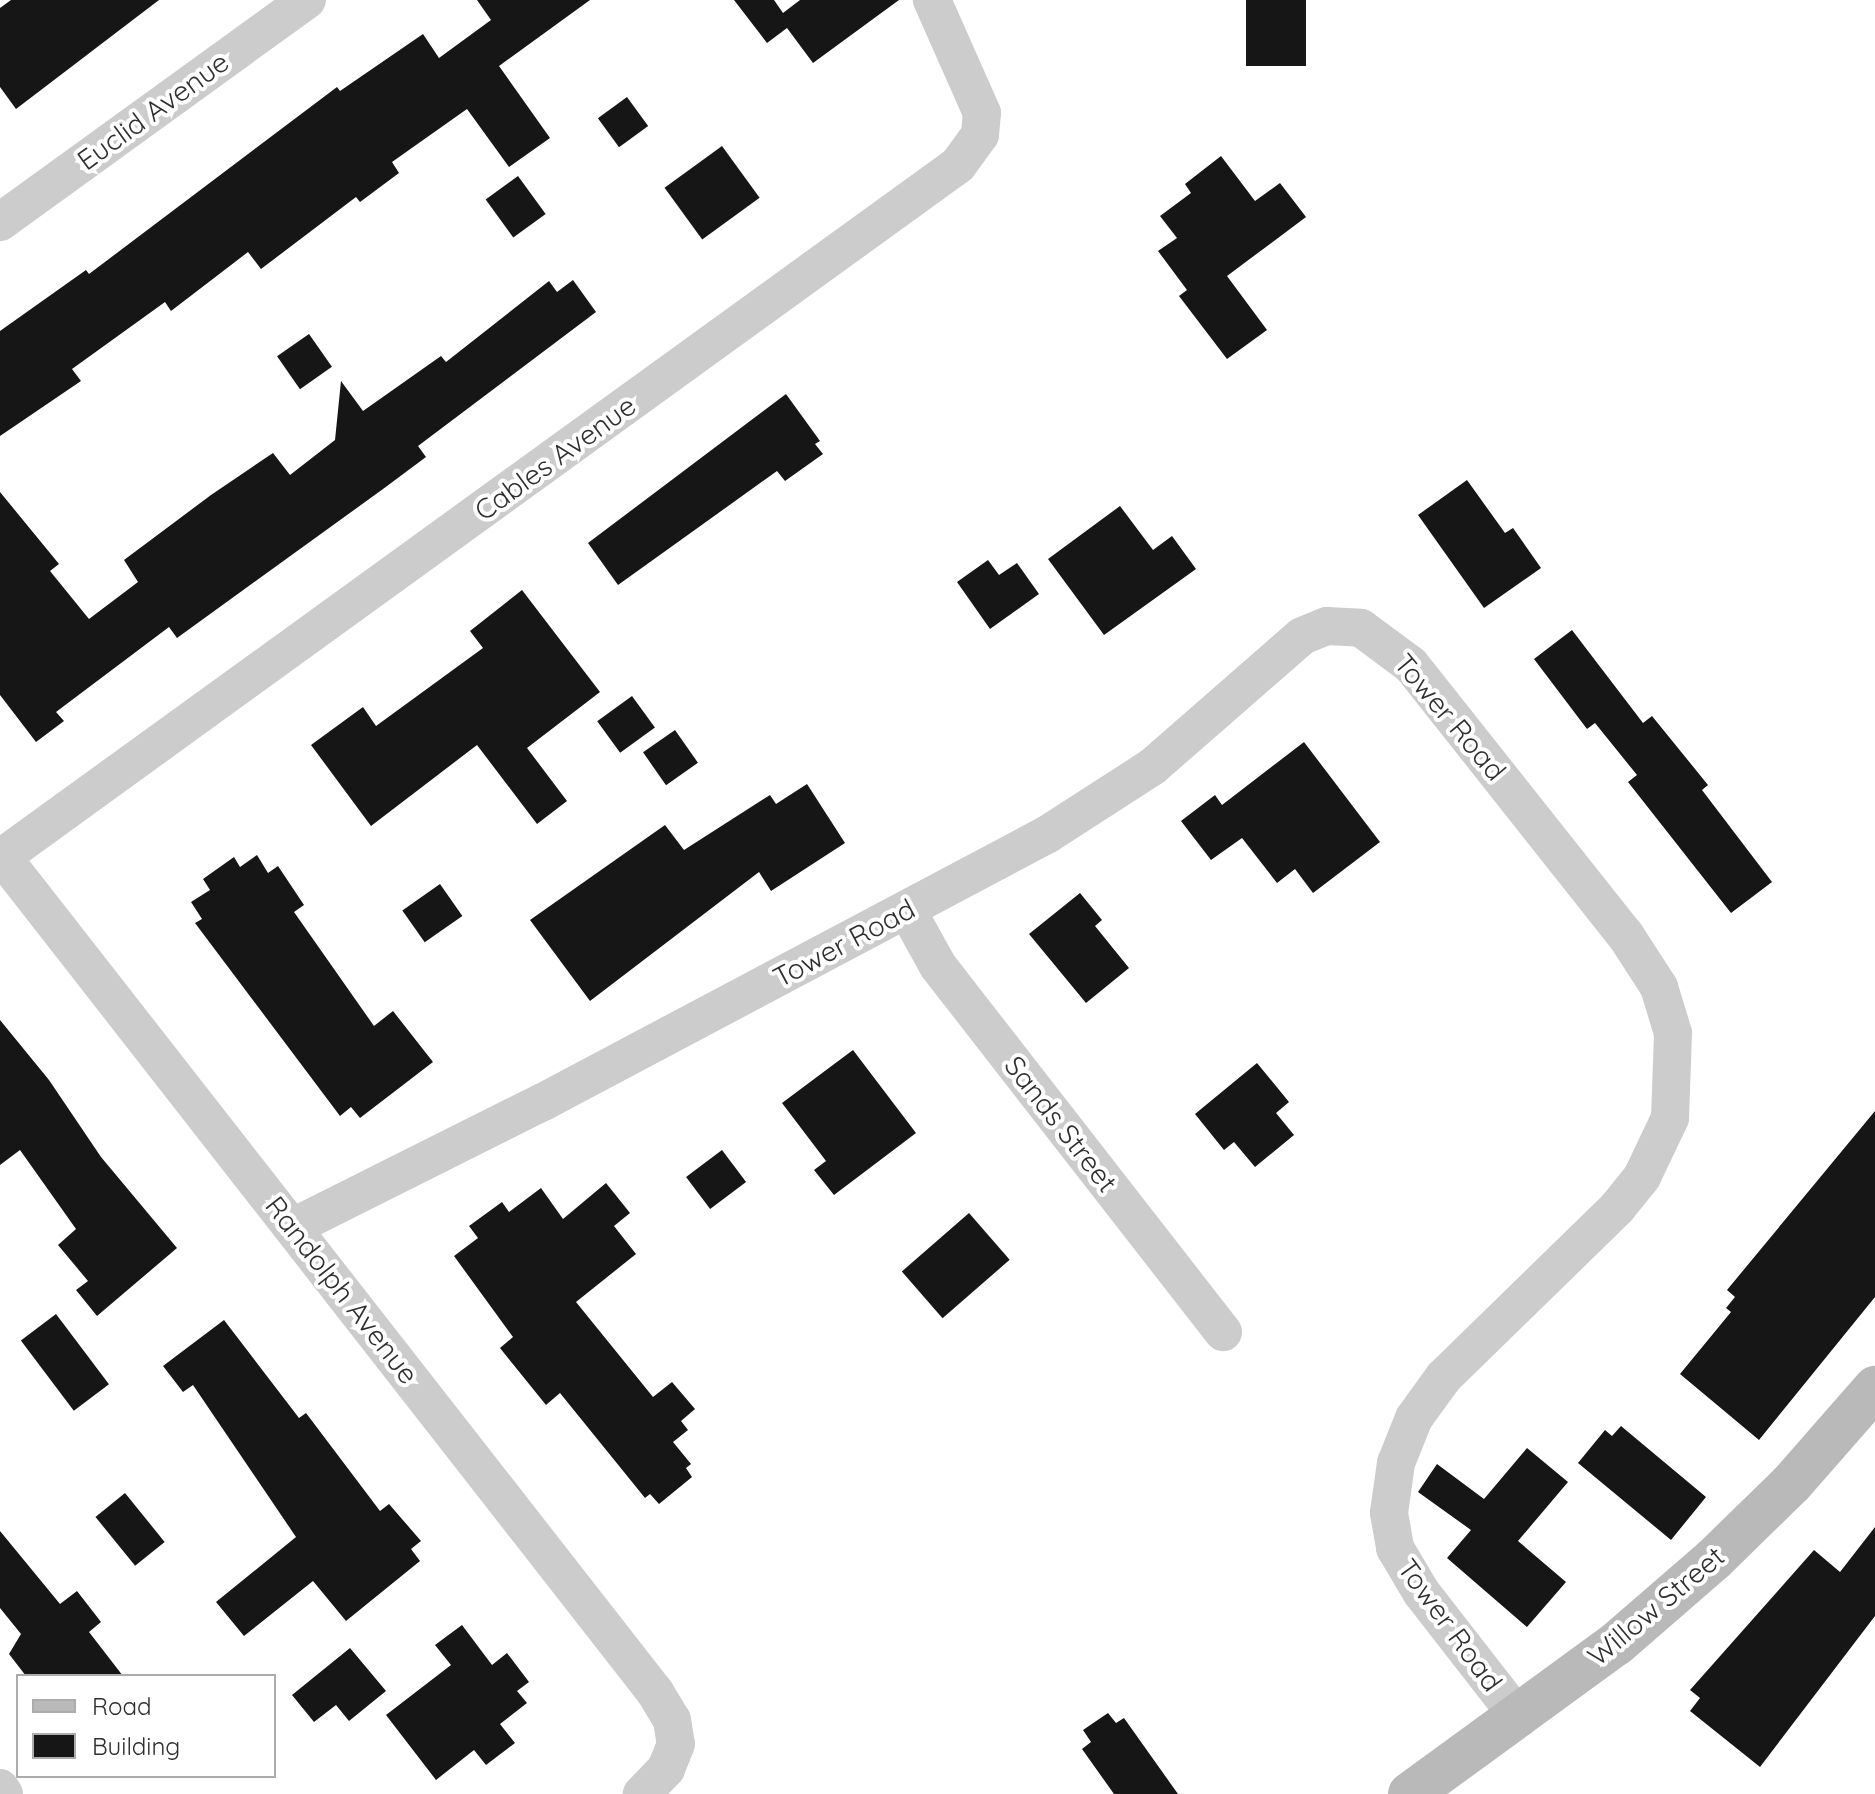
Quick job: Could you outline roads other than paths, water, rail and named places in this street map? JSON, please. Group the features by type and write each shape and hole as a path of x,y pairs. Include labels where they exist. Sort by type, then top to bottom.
{"street":[{"name":"Euclid Avenue","path":"0,222 307,0"},
{"name":"Cables Avenue","path":"1,855 958,165 978,141 982,113 932,0"},
{"name":"Tower Road","path":"293,1227 907,910 1115,793 1187,740 1289,644 1315,629 1343,625 1378,636 1411,665 1626,936 1659,987 1673,1033 1675,1090 1660,1143 1617,1208 1429,1394 1402,1441 1391,1491 1391,1530 1403,1565 1519,1718"},
{"name":"Randolph Avenue","path":"1,855 655,1692 675,1733 673,1757 642,1794"},
{"name":"Sands Street","path":"907,910 938,966 1223,1332"},
{"name":"Willow Street","path":"1410,1794 1519,1718 1713,1560 1868,1410"},
{"path":"0,1788 4,1794"}]}
